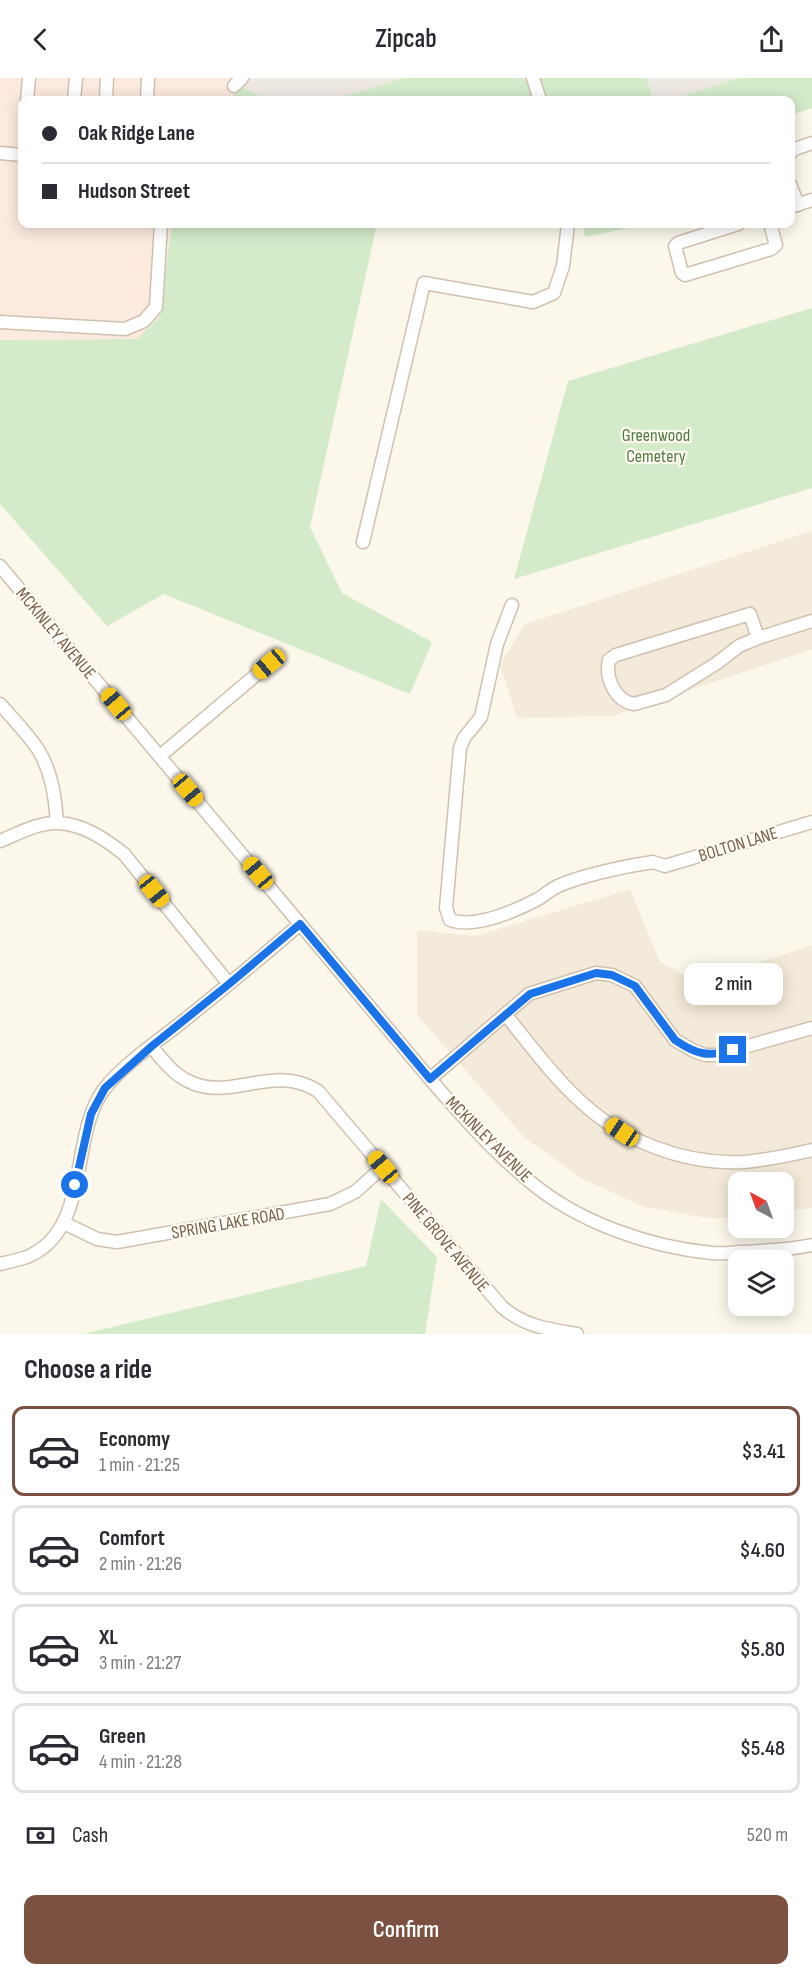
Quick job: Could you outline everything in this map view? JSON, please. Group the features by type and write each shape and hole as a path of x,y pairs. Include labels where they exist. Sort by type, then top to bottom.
{"street":[{"path":"27,96 29,78"},
{"path":"74,96 76,78"},
{"path":"106,96 107,78"},
{"path":"147,96 148,78"},
{"path":"533,78 539,96"},
{"path":"795,149 812,143"},
{"path":"0,153 18,155"},
{"path":"795,206 812,200"},
{"path":"0,322 124,329 144,321 156,307 161,228"},
{"path":"363,542 424,283 533,302 554,293 562,266 567,228"},
{"path":"725,228 678,243 675,246 682,273 685,275 771,249 776,245 771,228"},
{"name":"MCKINLEY AVENUE","path":"0,566 430,1079 484,1140 530,1182 564,1205 612,1229 662,1245 714,1253 769,1251 812,1245"},
{"name":"BOLTON LANE","path":"512,605 497,644 482,717 464,738 460,748 446,908 450,920 459,923 477,922 526,905 557,886 653,862 665,866 812,822"},
{"path":"758,638 750,614 616,655 609,660 608,666 614,690 618,696 634,704 666,695 717,663 739,646 812,621"},
{"path":"160,756 269,664"},
{"path":"0,704 38,750 48,770 55,795 57,822"},
{"path":"0,841 37,826 57,822 85,829 105,839 124,854 229,984"},
{"path":"0,1264 19,1260 37,1252 51,1241 64,1223 95,1104 110,1082 300,924"},
{"path":"430,1079 530,994 596,973 612,975 635,986 675,1040 705,1055 716,1055 812,1028"},
{"path":"505,1014 579,1101 622,1132 648,1145 692,1158 743,1162 779,1158 812,1149"},
{"name":"PINE GROVE AVENUE","path":"152,1046 179,1076 196,1085 215,1088 283,1079 310,1086 325,1098 502,1307 510,1314 535,1327 577,1334"},
{"name":"SPRING LAKE ROAD","path":"64,1223 103,1241 117,1242 151,1237 330,1204 355,1192 383,1167"}],"shaded area":[{"path":"0,78 247,78 233,96 18,96 18,228 171,228 159,318 137,339 0,340"},
{"path":"247,78 405,78 345,96 260,96 240,86"},
{"path":"647,78 739,78 682,96 652,96"},
{"path":"812,531 812,649 612,716 517,718 500,665 525,624"},
{"path":"630,889 660,962 698,983 812,945 812,1208 794,1210 794,1172 728,1172 728,1217 713,1219 644,1207 581,1178 524,1137 417,1015 417,930 476,936"}],"green space":[{"path":"404,78 647,78 652,96 345,96"},
{"path":"739,78 812,78 812,108 795,114 795,96 682,96"},
{"path":"240,86 260,96 233,96"},
{"path":"171,228 376,228 310,527 342,593 432,642 410,694 164,594 107,626 0,504 0,340 137,339 159,318"},
{"path":"584,228 628,228 585,237"},
{"name":"Greenwood Cemetery","path":"812,308 812,488 514,579 568,381"},
{"path":"381,1199 437,1257 425,1334 83,1334 366,1266"}],"route":[{"path":"75,1185 91,1114 105,1088 152,1046 300,924 430,1079 530,994 596,973 612,975 635,986 675,1040 683,1046 705,1055 716,1055 733,1050"}]}
